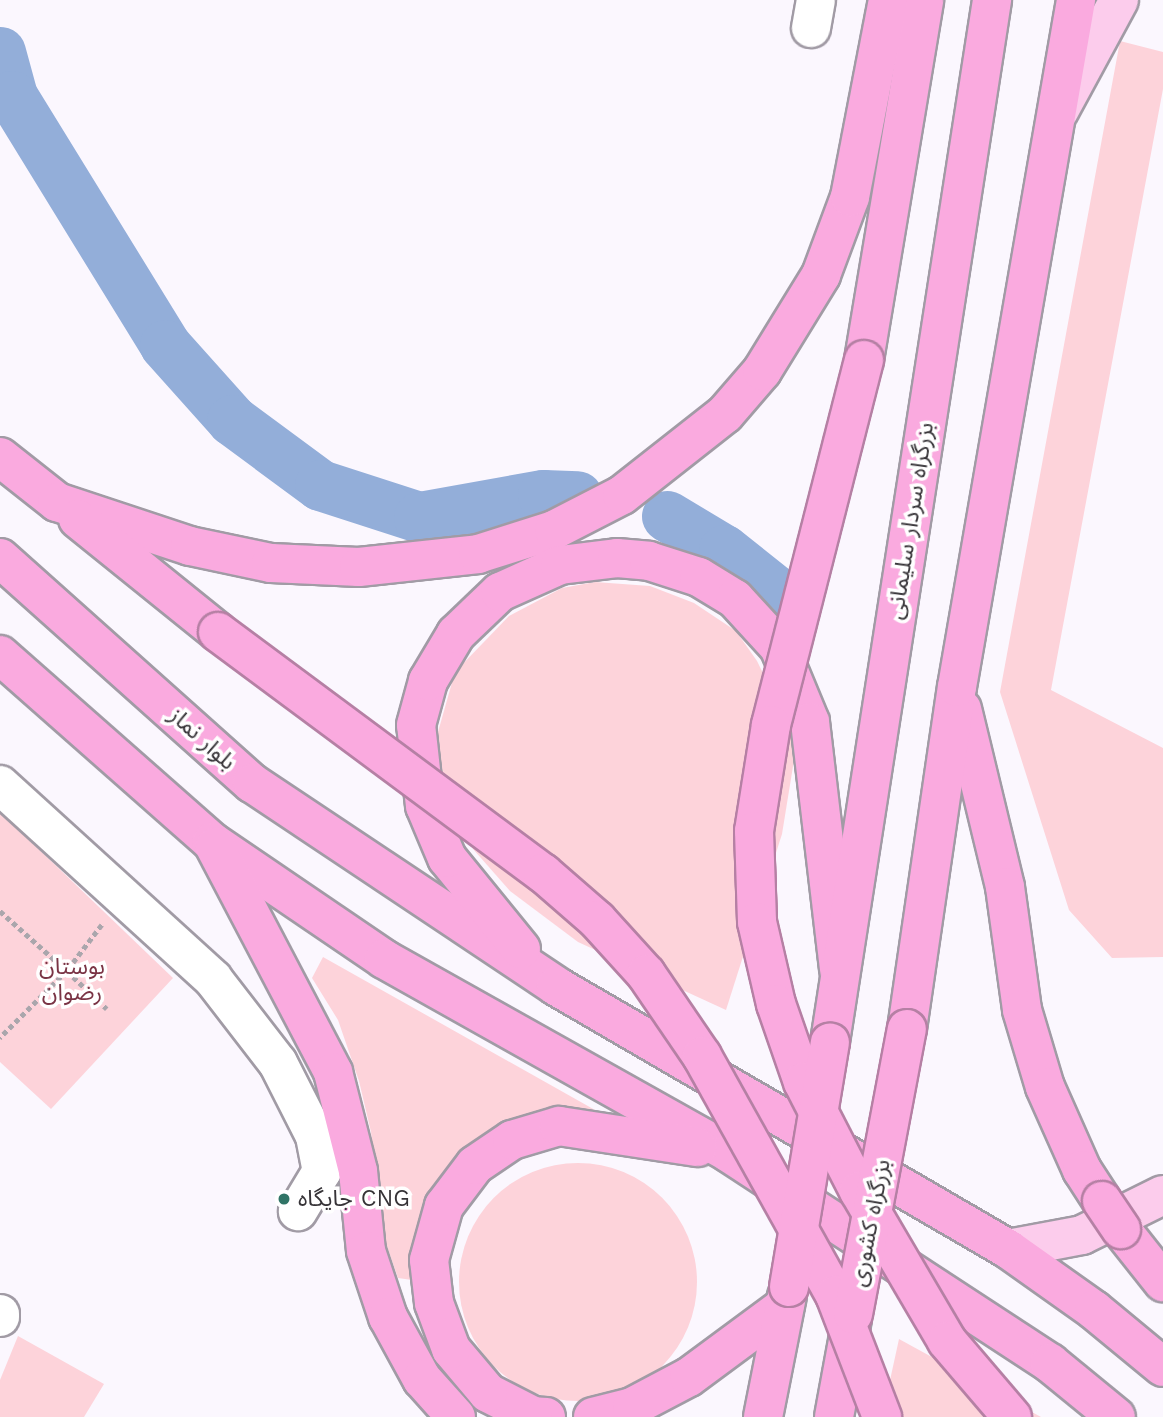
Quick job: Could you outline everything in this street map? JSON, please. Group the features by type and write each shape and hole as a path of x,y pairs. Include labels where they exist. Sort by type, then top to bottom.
{"highway":[{"path":"57,502 190,546 271,563 359,567 478,554 554,530 622,495 725,414 762,371 821,275 850,197 888,0"},
{"path":"924,0 864,360 771,725 754,831 757,922 776,1003 803,1082 853,1179 947,1341 1012,1417"},
{"name":"بزرگراه سردار سلیمانی","path":"787,1296 830,1042 839,969 992,0"},
{"path":"1076,0 957,687 1005,887 1022,1010 1045,1087 1082,1170 1163,1282"},
{"path":"0,457 219,632 543,873 597,920 646,974 702,1056 828,1283 883,1417"},
{"name":"بلوار نماز","path":"0,558 252,783 420,899 556,986 1008,1249 1094,1310 1163,1367"},
{"path":"556,986 447,858 425,806 416,725 428,681 456,634 500,593 560,565 617,558 649,561 699,577 735,599 779,647 810,722 839,969"},
{"path":"0,655 212,842 384,959 729,1153 1050,1363 1116,1417"},
{"name":"بزرگراه کشوری","path":"834,1417 907,1029 957,687"},
{"path":"212,842 333,1072 358,1171 366,1251 388,1317 422,1379 456,1417"},
{"path":"546,1417 533,1416 488,1393 451,1349 434,1304 429,1260 444,1206 475,1165 512,1140 559,1126 729,1153"},
{"path":"593,1417 632,1407 689,1377 787,1296"},
{"path":"763,1417 787,1296"},
{"path":"1050,1363 1089,1417"}],"main road":[{"path":"1055,119 1119,0"},
{"path":"1008,1249 1082,1235 1163,1195"}],"lane":[{"path":"0,785 213,979 278,1063 314,1136 322,1171 298,1211"}],"path":[{"path":"0,911 107,1009"},
{"path":"0,1038 67,971 105,928 95,919"}],"green space":[{"path":"1120,41 1163,52 1163,89 1051,690 1163,748 1163,957 1112,958 1069,910 1000,692"},
{"path":"595,582 650,586 694,603 736,631 757,661 789,726 795,754 782,834 726,1010 578,942 510,891 473,849 438,780 436,739 455,672 509,616 562,588"},
{"name":"بوستان رضوان","path":"0,812 173,978 51,1109 0,1062"},
{"path":"323,957 595,1110 548,1109 498,1128 413,1260 412,1280 398,1278 382,1232 371,1132 359,1081 338,1020 312,978"},
{"path":"566,1163 590,1163 613,1168 634,1177 654,1190 670,1206 692,1247 697,1282 695,1305 688,1328 670,1358 654,1374 613,1396 590,1401 566,1401 543,1396 522,1387 502,1374 486,1358 464,1317 459,1294 459,1270 464,1247 473,1226 486,1206 502,1190 543,1168"},
{"path":"18,1336 104,1384 84,1417 0,1417 0,1380"},
{"path":"899,1339 1041,1417 882,1417"}],"waterway":[{"path":"0,52 12,96 165,345 232,420 320,485 419,517 543,495 577,496"},
{"path":"667,516 724,550 783,597"}],"place":[{"name":"جایگاه CNG","path":"284,1199"}]}
